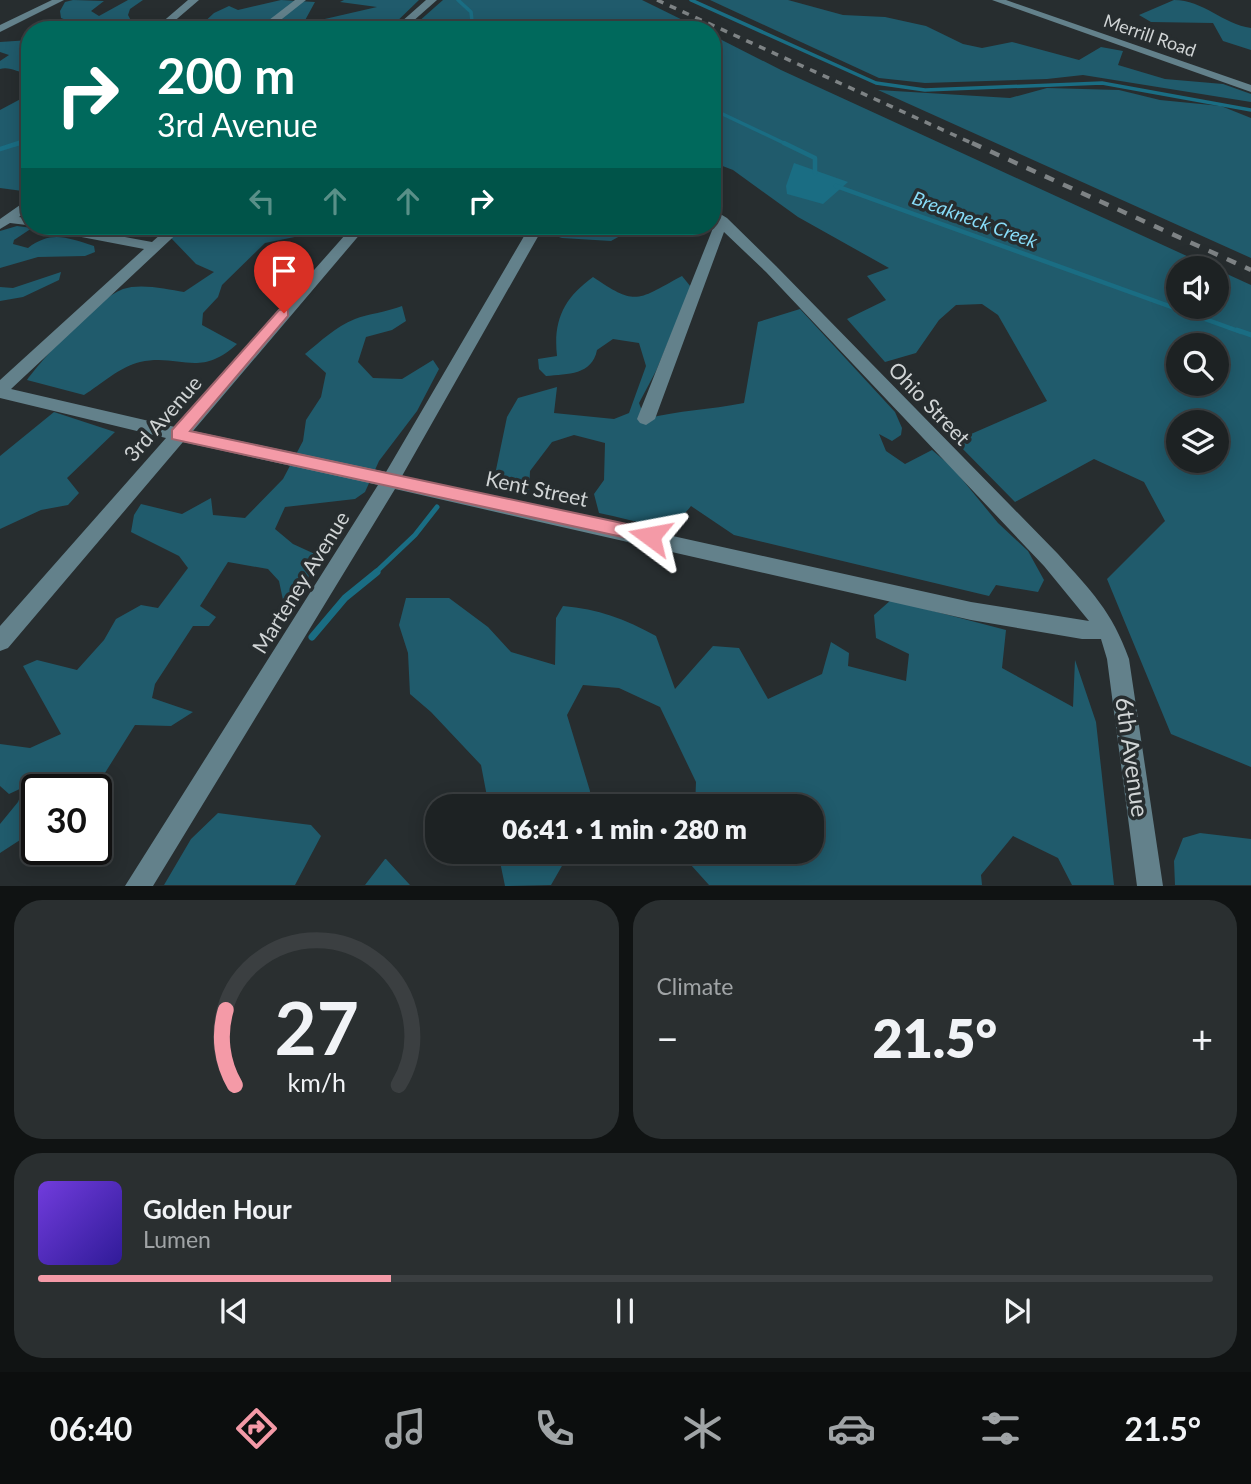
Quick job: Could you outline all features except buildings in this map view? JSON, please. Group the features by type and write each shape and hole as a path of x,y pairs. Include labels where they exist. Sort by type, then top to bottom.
{"street":[{"path":"0,29 59,0"},
{"path":"169,21 194,0"},
{"path":"273,21 300,0"},
{"path":"408,21 432,0"},
{"name":"Merrill Road","path":"997,0 1251,89"},
{"path":"4,222 21,209"},
{"name":"Ohio Street","path":"721,221 1051,560 1085,598 1108,630"},
{"path":"92,235 155,247"},
{"path":"0,390 168,235"},
{"name":"3rd Avenue","path":"0,641 352,235"},
{"name":"Marteney Avenue","path":"138,886 390,481 532,235"},
{"path":"646,419 711,235"},
{"name":"Kent Street","path":"0,390 178,435 798,569 971,611 1072,628 1108,630"},
{"name":"6th Avenue","path":"1108,630 1123,685 1150,886"}],"shaded area":[{"path":"128,0 143,0 130,9 128,15 131,21 68,21 61,18 60,11 65,2 104,1 91,11 99,16"},
{"path":"281,0 315,2 305,21 205,21 214,13 229,6 238,10"},
{"path":"344,0 419,0 397,21 316,21 377,7 340,2"},
{"path":"443,0 642,0 685,21 419,21"},
{"path":"710,0 788,0 843,15 885,17 926,26 963,44 982,48 1012,42 1079,60 1101,47 1123,51 1118,65 1165,79 1223,84 1251,94 1251,102 1083,75 1047,79 925,83 879,78"},
{"path":"1174,0 1194,4 1231,22 1251,28 1251,50 1223,41 1213,23 1151,22 1139,15"},
{"path":"721,40 781,70 1187,256 1166,256 1166,319 1229,319 1229,275 1251,285 1251,767 1171,734 1107,579 1165,521 1144,482 1094,459 1015,502 955,441 1047,401 998,315 982,304 956,305 939,320 916,353 885,362 847,319 886,300 867,276 889,268 798,217 733,170 721,165"},
{"path":"21,41 21,72 0,69 0,61 9,55 0,52 0,42"},
{"path":"1047,88 1119,90 1160,100 1221,106 1251,118 1251,258 878,90 1010,98"},
{"path":"21,99 21,191 0,188 0,110"},
{"path":"794,163 848,182 823,204 787,194 786,186"},
{"path":"21,227 22,235 13,244 28,248 45,239 60,237 94,246 95,252 85,256 38,257 0,268 0,231"},
{"path":"174,235 305,235 265,243 222,285 218,297 203,313 202,325 237,344 224,354 200,363 154,360 133,364 84,395 27,380 72,329 112,295 130,287 154,287 184,292 214,272 196,264 171,238"},
{"path":"552,235 622,235 611,241"},
{"path":"61,272 59,280 23,297 0,301 0,287 13,288"},
{"path":"682,276 691,287 656,371 639,403 645,419 744,403 758,322 800,309 895,412 902,428 901,435 892,441 879,434 886,451 905,464 932,450 952,467 998,523 1028,551 1044,580 1038,592 996,585 989,596 734,535 691,506 672,521 661,523 636,522 599,513 594,494 604,480 605,443 574,435 552,442 530,471 529,494 492,489 507,417 518,398 557,387 554,413 614,419 629,413 646,366 639,343 613,339 597,350 590,364 578,372 546,376 539,369 538,359 557,356 559,321 575,293 593,277 619,293 637,297"},
{"path":"402,306 406,321 392,330 366,337 358,362 373,378 402,379 433,360 439,369 417,411 379,461 365,492 355,499 285,507 275,529 293,544 317,555 303,591 283,600 279,581 268,569 228,562 200,606 216,617 209,626 193,626 155,684 152,698 193,712 171,726 135,725 104,774 21,774 21,788 9,794 0,786 0,744 30,748 61,734 23,666 37,660 77,670 104,640 116,619 141,605 158,608 188,568 179,556 131,532 134,515 141,504 182,514 211,498 213,515 245,518 283,479 303,441 306,420 321,397 326,373 305,354 348,322"},
{"path":"54,412 115,432 67,478 79,493 68,505 41,510 0,529 0,456"},
{"path":"406,598 449,598 488,627 511,652 555,665 556,618 563,606 588,610 611,616 656,636 675,689 713,646 739,648 768,699 822,674 831,642 849,653 848,666 906,681 909,654 876,638 874,615 891,600 1006,630 1002,668 1073,707 1075,660 1096,722 1114,885 1072,885 1058,858 1013,836 981,875 982,885 709,885 691,864 824,864 824,794 696,794 696,782 660,707 619,688 583,685 567,715 590,794 487,794 481,765 431,712 410,694 408,653 399,625"},
{"path":"21,794 21,839 0,853 0,824"},
{"path":"218,813 311,825 321,836 295,885 164,885 191,839"},
{"path":"1200,833 1251,839 1251,885 1175,885 1174,861 1183,838"},
{"path":"386,859 410,885 365,885"},
{"path":"500,864 563,864 551,885 505,886"}],"waterway":[{"name":"Breakneck Creek","path":"458,0 471,12 472,21"},
{"name":"Breakneck Creek","path":"691,0 876,83 925,90 1102,83 1251,110"},
{"name":"Breakneck Creek","path":"721,113 788,145"},
{"path":"0,149 19,143"},
{"path":"14,145 21,143"},
{"name":"Breakneck Creek","path":"784,143 815,158 815,173"},
{"name":"Breakneck Creek","path":"836,186 1241,332"},
{"name":"Breakneck Creek","path":"1237,330 1251,335"},
{"path":"375,573 415,535 437,507"},
{"path":"312,637 345,598 377,572"}],"railway":[{"path":"657,0 703,21"},
{"path":"721,29 976,145"},
{"path":"972,143 1251,270"}],"route":[{"path":"284,313 178,435 650,536"}]}
